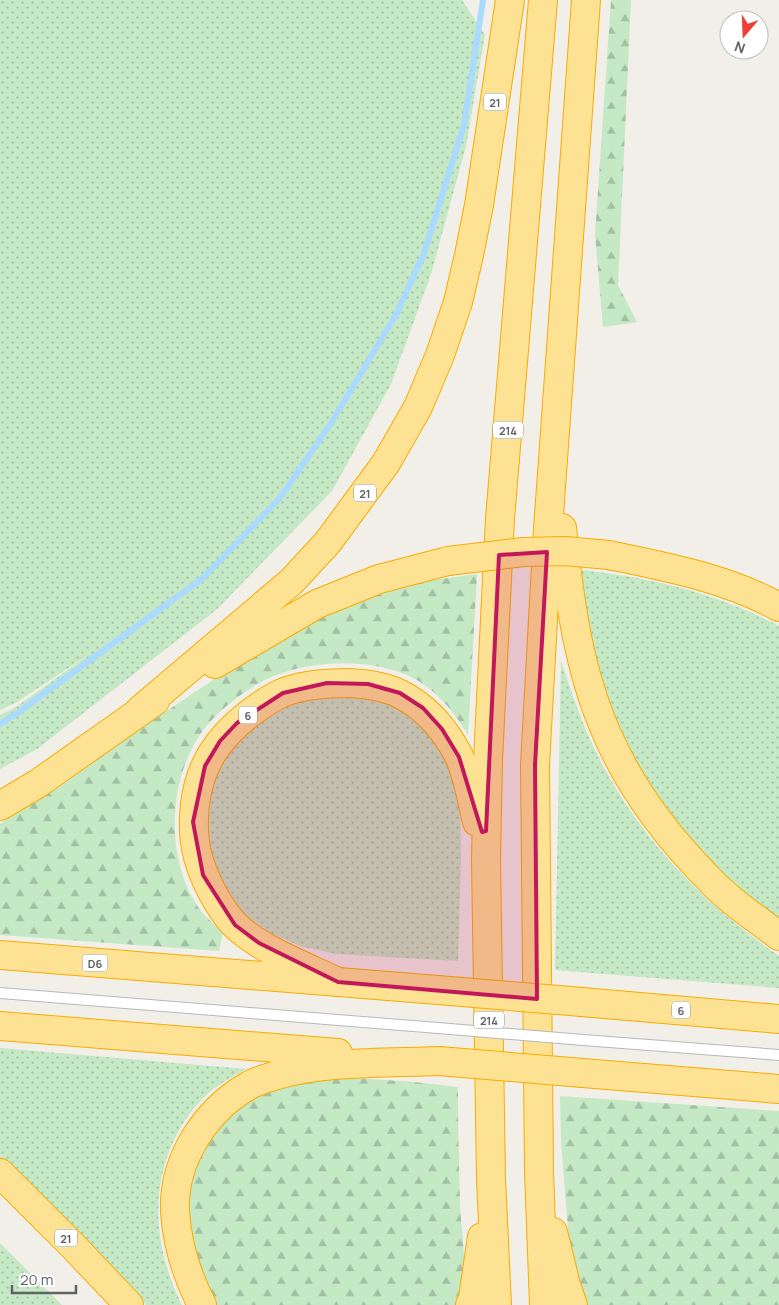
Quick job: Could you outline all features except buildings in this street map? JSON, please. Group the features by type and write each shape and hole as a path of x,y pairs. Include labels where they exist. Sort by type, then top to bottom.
{"highway":[{"name":"21","path":"0,806 37,784 140,710 292,581 328,542 386,463 418,406 440,355 458,302 479,205 510,0"},
{"name":"214","path":"497,1305 491,1179 486,860 488,760 500,519 543,0"},
{"path":"544,1305 539,1172 535,765 548,529 586,0"},
{"path":"554,455 567,582 575,629 587,678 607,734 635,786 670,835 707,878 779,936"},
{"name":"21","path":"140,710 317,604 378,579 448,561 523,552 565,551 609,555 670,567 730,584 779,607"},
{"name":"6","path":"338,982 259,943 236,925 217,899 203,875 195,846 193,822 196,795 205,766 220,741 237,723 261,705 283,693 327,683 368,684 400,693 422,708 442,729 459,757 468,785 486,860"},
{"name":"D6","path":"0,956 191,971"},
{"name":"6","path":"191,971 779,1019"},
{"path":"0,1026 779,1089"},
{"path":"202,1305 192,1284 182,1251 175,1210 178,1182 186,1154 202,1126 222,1105 249,1085 307,1068 439,1061"},
{"path":"736,1086 779,1097"},
{"path":"539,1172 566,1285 574,1305"},
{"name":"21","path":"0,1174 129,1305"},
{"path":"470,1305 473,1298 491,1179"}],"lane":[{"path":"0,993 779,1055"}],"highlighted area":[{"path":"547,552 535,765 537,999 338,982 259,943 235,925 203,875 193,822 205,766 220,741 237,723 283,693 327,683 368,684 400,693 423,708 442,729 459,757 482,832 486,831 499,555"}],"green space":[{"path":"0,0 462,0 485,35 466,146 431,274 391,384 332,491 216,610 37,749 0,769 0,715 16,707 91,653 17,702 0,710"},
{"path":"611,0 631,0 618,285 637,322 603,327 595,234"},
{"path":"570,569 625,576 678,587 729,603 779,626 779,921 746,896 693,845 646,784 609,717"},
{"path":"477,574 468,735 442,700 417,680 392,670 375,666 342,663 308,666 268,679 237,698 218,713 204,729 192,749 183,771 177,795 176,844 181,868 189,891 203,914 223,932 219,951 0,935 0,824 64,784 106,752 277,637 363,597 419,582"},
{"path":"561,661 587,733 623,800 644,830 692,885 719,910 779,956 779,988 555,970"},
{"path":"328,691 396,700 436,733 460,787 461,859 458,961 336,954 300,946 270,933 249,918 223,895 203,845 213,769 265,712"},
{"path":"0,1048 246,1069 211,1091 193,1109 179,1130 169,1151 162,1173 158,1218 161,1240 165,1262 182,1305 146,1305 37,1192 0,1158"},
{"path":"341,1077 458,1087 460,1206 464,1269 458,1305 215,1305 194,1258 187,1209 188,1185 196,1159 211,1133 254,1095 281,1086"},
{"path":"560,1096 779,1111 779,1305 585,1305 570,1255 561,1141"},
{"path":"0,1243 62,1305 0,1305"}],"waterway":[{"path":"0,724 203,578 280,498 333,420 397,313 424,253 464,125 483,0"}]}
